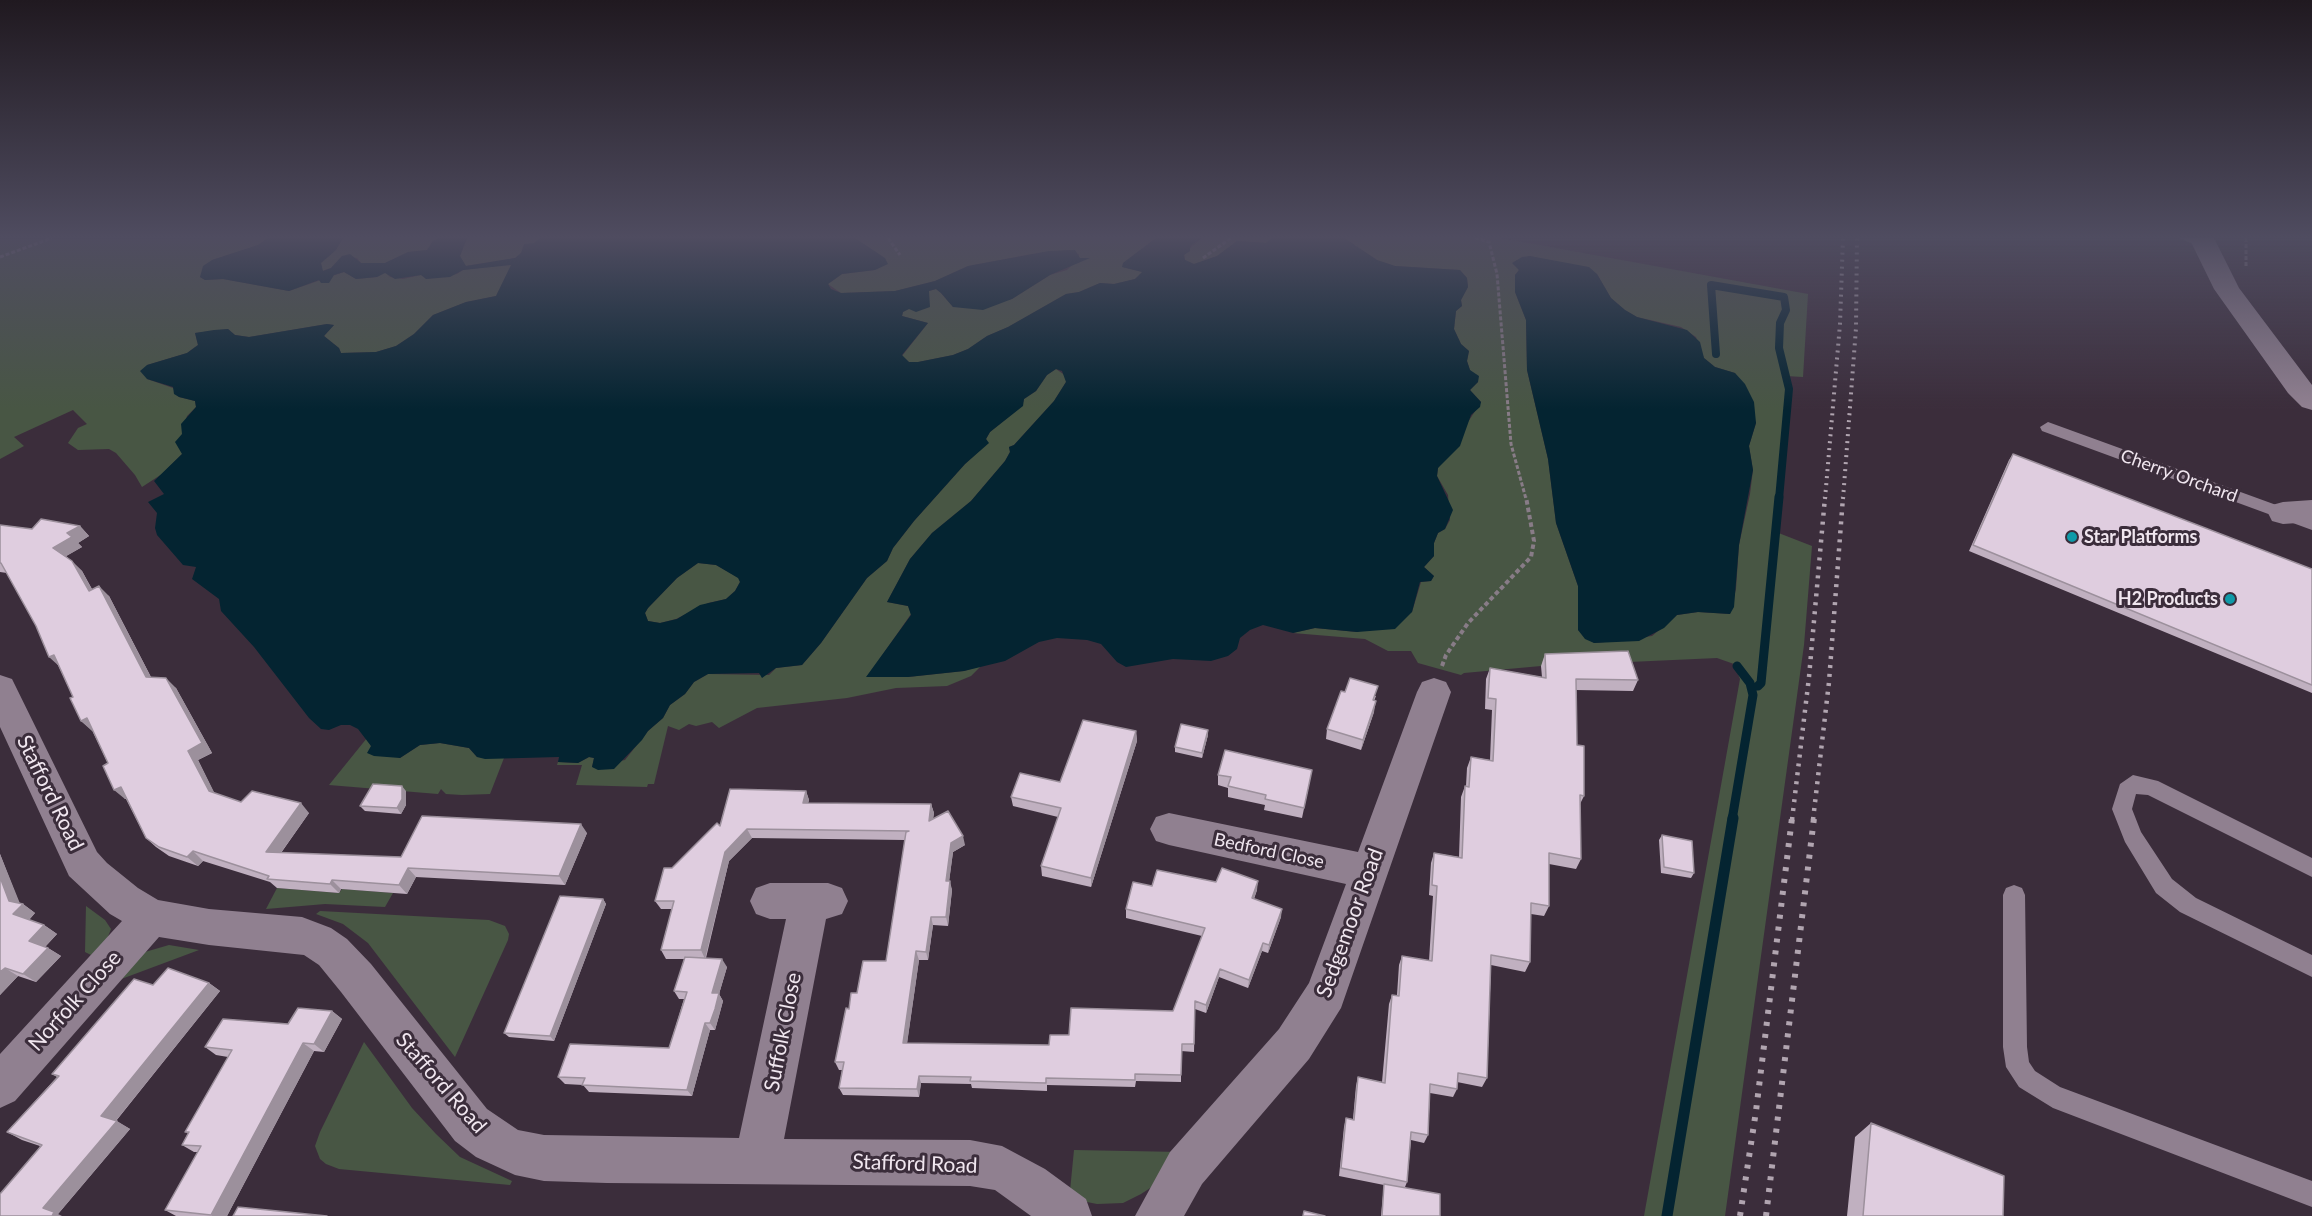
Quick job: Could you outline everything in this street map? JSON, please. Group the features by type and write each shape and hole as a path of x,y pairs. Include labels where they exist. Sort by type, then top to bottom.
{"street":[{"path":"2230,295 2298,387 2312,401"},
{"name":"Stafford Road","path":"0,689 83,864 124,901 151,917 199,926 302,936 317,941 333,952 356,978 471,1125 492,1141 515,1152 544,1158 970,1163 1002,1169 1029,1185 1069,1216"},
{"name":"Sedgemoor Road","path":"1158,1216 1186,1167 1277,1065 1309,1023 1326,994 1434,692"},
{"name":"Bedford Close","path":"1169,829 1370,872"},
{"name":"Suffolk Close","path":"757,1162 803,901"},
{"name":"Norfolk Close","path":"0,1086 151,917"}],"lane":[{"name":"Cherry Orchard","path":"2048,428 2297,512 2312,524"},
{"path":"2312,868 2151,787 2133,784 2127,790 2122,809 2132,836 2164,886 2188,905 2312,966"},
{"path":"2014,895 2015,1047 2018,1067 2027,1079 2054,1096 2312,1194"}],"path":[{"path":"1434,692 1446,655 1468,623 1531,557 1534,541 1524,486 1511,444 1499,295"}],"green space":[{"path":"0,295 497,295 466,302 433,315 414,334 396,346 376,352 341,353 339,348 324,336 334,325 327,324 249,337 235,335 228,329 195,333 198,345 187,353 147,365 147,379 173,388 179,397 195,401 196,407 187,416 182,434 182,454 162,474 142,487 116,453 109,449 78,450 68,443 78,428 87,424 73,410 14,437 24,446 0,459"},
{"path":"928,295 942,295 953,307 1012,299 1019,295 1065,295 1008,327 987,336 968,349 953,355 918,362 909,362 902,356 928,323 902,316 903,312 928,298"},
{"path":"1464,295 1516,295 1526,320 1527,370 1548,459 1556,523 1578,586 1578,630 1594,643 1652,636 1677,615 1698,612 1730,614 1736,589 1739,545 1753,470 1749,446 1756,423 1735,373 1715,367 1704,358 1696,337 1681,327 1637,317 1625,310 1609,295 1808,295 1803,377 1786,376 1789,389 1776,532 1812,546 1804,645 1725,1216 1644,1216 1740,679 1734,664 1717,658 1541,666 1461,675 1418,663 1411,651 1388,651 1365,639 1293,633 1315,628 1357,632 1412,612 1421,582 1431,581 1434,576 1424,567 1434,556 1434,543 1438,533 1445,529 1450,520 1448,495 1437,476 1438,468 1481,402 1470,390 1478,382 1467,361 1469,351 1461,344 1454,329 1456,311 1462,306 1461,300"},
{"path":"1056,369 1066,376 1066,382 1054,401 1014,445 1009,447 1010,452 1005,461 971,501 932,533 910,559 887,602 908,606 911,614 867,677 908,677 964,671 981,666 971,676 947,686 896,688 847,698 757,708 719,728 712,722 696,726 689,724 679,730 668,726 654,784 648,784 647,787 576,785 582,765 557,765 558,762 578,763 589,757 594,758 592,767 625,760 648,731 663,718 670,705 685,694 694,682 708,674 769,675 776,668 802,665 821,643 867,578 887,561 893,548 914,521 965,464 988,443 986,439 990,432 1022,406 1024,399 1036,391 1047,375"},
{"path":"698,563 716,565 739,578 740,582 735,591 726,599 708,603 676,619 660,623 648,621 645,613 648,608 677,578"},
{"path":"367,738 371,746 400,758 420,745 440,743 469,748 477,757 504,758 490,794 446,794 441,789 438,794 329,785"},
{"path":"277,888 339,893 342,889 393,893 385,907 325,904 266,909"},
{"path":"86,906 105,920 111,929 107,939 91,955 85,952"},
{"path":"320,911 489,920 505,926 509,934 508,940 455,1057 368,943 343,924 316,914"},
{"path":"169,945 199,950 116,981 145,952"},
{"path":"364,1042 412,1108 436,1134 460,1157 512,1181 510,1185 339,1169 320,1159 315,1146 320,1132"},
{"path":"1074,1150 1181,1152 1164,1179 1141,1194 1123,1203 1097,1204 1082,1201 1070,1191"}],"water":[{"path":"929,295 930,307 916,312 909,309 903,312 902,316 928,323 902,355 909,362 918,362 953,355 968,349 987,336 1008,327 1065,295 1464,295 1461,300 1462,306 1456,311 1454,329 1461,344 1469,351 1467,361 1470,370 1479,376 1478,382 1470,390 1481,402 1480,407 1471,415 1460,446 1438,468 1437,476 1453,510 1445,529 1438,533 1434,543 1434,556 1424,567 1434,576 1431,581 1420,582 1412,612 1395,629 1357,632 1315,628 1293,633 1263,625 1250,630 1240,638 1237,649 1228,656 1211,661 1173,659 1126,667 1117,662 1101,644 1087,640 1057,638 1039,642 1005,661 964,671 908,677 866,677 911,615 908,606 887,602 910,559 932,533 971,501 1005,461 1010,452 1009,447 1014,445 1054,401 1066,382 1062,371 1056,369 1047,375 1036,391 1024,399 1023,406 990,432 986,439 989,443 965,464 914,521 893,548 887,561 867,578 821,643 802,665 776,668 762,678 759,673 708,674 694,682 685,694 670,705 663,718 648,731 614,769 598,770 592,767 594,758 589,757 578,763 558,762 559,757 485,759 477,757 469,748 440,743 420,745 400,758 374,756 367,753 371,746 358,729 350,725 341,725 329,730 321,729 309,718 254,647 221,611 219,599 192,579 196,567 183,565 157,535 155,528 157,513 148,502 164,494 154,481 182,454 175,442 182,434 181,424 196,407 195,401 179,397 174,394 173,387 147,379 140,371 147,365 187,353 198,345 195,333 214,330 228,329 235,335 249,337 327,324 334,325 324,336 339,348 341,353 376,352 396,346 414,334 433,315 466,302 496,296","holes":["698,563 716,565 738,578 740,582 735,591 726,599 700,605 677,619 660,623 648,621 645,613 648,608 677,578"]},
{"path":"942,295 1019,295 983,310 953,307"},
{"path":"1516,295 1609,295 1625,310 1637,317 1687,330 1700,342 1704,358 1715,367 1735,373 1745,384 1754,402 1756,423 1749,446 1753,470 1739,545 1734,607 1730,614 1698,612 1677,615 1664,628 1639,641 1594,643 1585,639 1578,630 1578,586 1556,523 1548,459 1527,370 1526,320"}],"building":[{"path":"2013,454 2312,569 2312,685 1973,545"},
{"path":"41,519 80,526 67,533 72,537 53,548 72,561 89,591 99,586 146,677 166,678 202,743 188,751 209,791 241,802 252,791 301,803 266,852 401,857 422,816 581,824 559,876 408,868 399,885 332,880 330,884 267,879 269,876 193,851 187,857 159,847 146,838 121,787 114,790 103,766 108,763 87,718 81,721 54,655 49,657 36,626 0,563 0,525 32,529"},
{"path":"1628,651 1638,680 1576,679 1577,745 1584,746 1584,796 1580,795 1581,859 1549,853 1549,906 1531,903 1530,962 1491,955 1487,1078 1458,1073 1457,1089 1430,1084 1428,1135 1411,1132 1407,1182 1341,1168 1346,1118 1354,1120 1358,1077 1385,1083 1392,995 1399,996 1402,956 1432,961 1437,886 1432,885 1434,853 1462,858 1465,786 1469,787 1471,757 1493,761 1496,699 1488,698 1490,668 1546,678 1545,654"},
{"path":"1350,678 1378,686 1373,700 1376,701 1363,740 1327,729 1341,691 1345,692"},
{"path":"1083,720 1136,731 1091,878 1041,866 1061,808 1011,797 1020,773 1060,782"},
{"path":"1181,724 1208,730 1202,753 1175,747"},
{"path":"1225,750 1312,770 1304,808 1265,799 1266,795 1228,786 1231,777 1218,775"},
{"path":"373,784 402,786 402,799 397,808 360,806"},
{"path":"730,789 806,791 803,803 931,804 929,821 948,811 963,836 951,843 946,881 950,881 946,917 931,917 926,952 916,951 903,1043 1049,1045 1050,1035 1069,1035 1071,1008 1173,1011 1205,928 1126,909 1133,882 1152,886 1157,870 1216,882 1222,868 1258,881 1252,898 1282,909 1269,945 1263,943 1249,980 1220,969 1206,1005 1195,1001 1194,1044 1182,1044 1181,1075 1135,1074 1135,1080 1046,1078 1046,1083 970,1081 971,1077 919,1076 917,1089 839,1088 844,1062 835,1062 846,1008 849,1009 851,993 857,993 863,961 886,961 906,832 909,831 747,829 725,852 701,950 661,950 674,901 655,901 664,868 672,868 717,823 720,826"},
{"path":"1662,835 1692,841 1694,873 1664,867"},
{"path":"0,877 9,901 23,904 13,914 44,925 29,941 48,948 23,974 5,968 0,972"},
{"path":"560,896 603,899 550,1036 504,1033"},
{"path":"685,957 722,959 712,993 719,993 715,1009 710,1023 705,1023 687,1090 582,1085 585,1078 558,1077 570,1044 669,1048 687,992 674,991"},
{"path":"168,968 209,983 101,1116 117,1121 43,1208 54,1212 52,1216 0,1216 0,1194 42,1145 7,1132 59,1076 52,1074 134,979 153,985"},
{"path":"298,1008 332,1011 314,1044 303,1043 211,1215 165,1210 201,1146 182,1145 189,1132 185,1132 232,1050 205,1047 223,1019 288,1024"},
{"path":"1871,1123 2004,1176 2003,1216 1863,1216"},
{"path":"1384,1184 1440,1194 1440,1216 1382,1216"},
{"path":"238,1207 327,1216 233,1216"},
{"path":"1304,1211 1325,1216 1303,1216"}],"waterway":[{"path":"1712,295 1716,354"},
{"path":"1770,295 1784,297 1786,310 1780,323 1779,348 1789,389 1779,499"},
{"path":"1758,686 1761,683 1779,497"},
{"path":"1732,820 1753,695 1750,683 1737,666"},
{"path":"1667,1216 1733,818"}],"railway":[{"path":"1825,499 1841,295"},
{"path":"1843,499 1856,328 1856,295"},
{"path":"1792,820 1809,677 1825,497"},
{"path":"1813,820 1829,682 1843,497"},
{"path":"1740,1216 1756,1111 1792,818"},
{"path":"1766,1216 1814,818"}],"place":[{"name":"Star Platforms","path":"2072,537"},
{"name":"H2 Products","path":"2230,599"}]}
